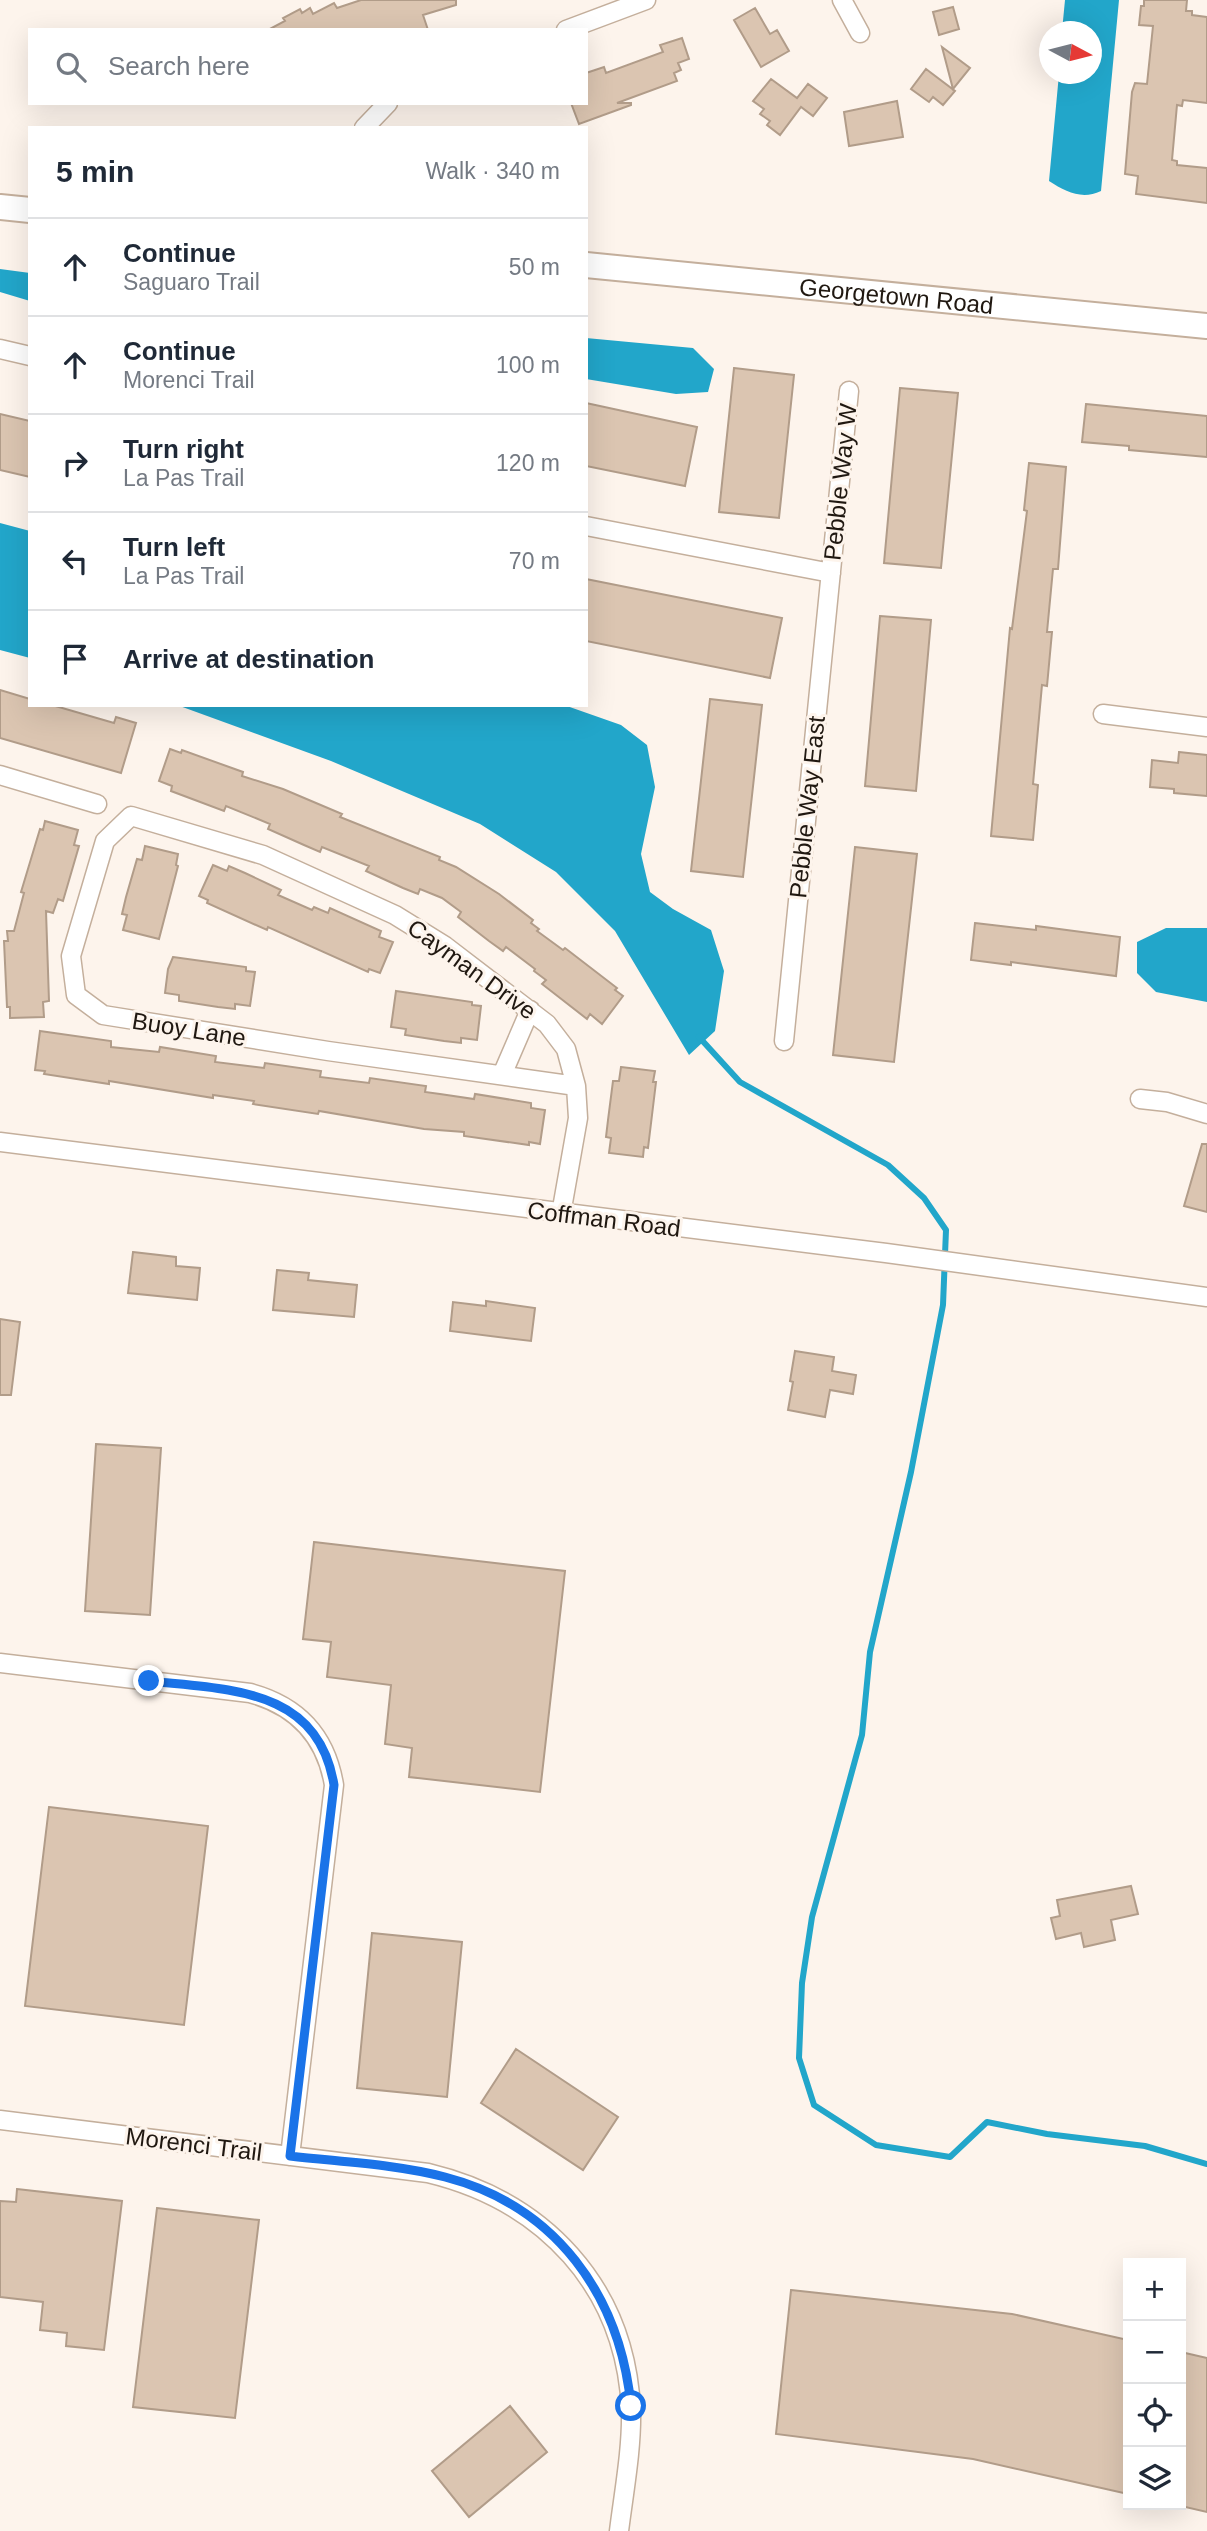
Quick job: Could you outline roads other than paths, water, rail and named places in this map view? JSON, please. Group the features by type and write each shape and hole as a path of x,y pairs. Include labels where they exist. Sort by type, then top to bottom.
{"main road":[{"path":"0,207 28,210"},
{"name":"Georgetown Road","path":"588,265 1207,326"}],"street":[{"path":"571,28 646,0"},
{"path":"842,0 860,33"},
{"path":"365,126 386,105"},
{"path":"0,349 28,356"},
{"name":"Pebble Way W","path":"831,573 849,391"},
{"path":"588,526 831,573"},
{"name":"Pebble Way East","path":"784,1041 831,573"},
{"path":"1103,714 1207,727"},
{"path":"0,775 97,804"},
{"name":"Cayman Drive","path":"131,816 263,855 395,915 446,946 547,1024 566,1049 576,1086 578,1118 561,1214"},
{"name":"Buoy Lane","path":"131,816 105,841 71,956 76,995 103,1015 328,1051 576,1086"},
{"path":"502,1075 530,1010"},
{"path":"1140,1099 1167,1102 1207,1114"},
{"name":"Coffman Road","path":"0,1142 886,1253 1207,1297"},
{"path":"0,1663 250,1693 278,1704 296,1715 311,1729 322,1745 331,1764 334,1785 290,2156"},
{"name":"Morenci Trail","path":"0,2120 428,2173 472,2186 523,2212 550,2233 571,2256 604,2303 618,2339 627,2372 630,2426 620,2531"}],"water":[{"path":"1065,0 1119,0 1101,191 1094,194 1081,195 1049,181 1058,84 1102,84 1102,21 1063,21"},
{"path":"0,269 28,273 28,300 0,292"},
{"path":"588,338 693,348 714,369 708,392 676,394 588,379"},
{"path":"0,523 28,530 28,657 0,650"},
{"path":"182,707 570,707 621,725 647,745 655,787 641,854 650,892 673,909 711,930 724,971 715,1031 689,1055 615,931 556,872 480,824 331,761"},
{"path":"1166,928 1207,928 1207,1002 1156,992 1137,973 1137,942"}],"waterway":[{"path":"699,1037 740,1082 888,1165 924,1198 946,1230 943,1305 911,1472 870,1652 862,1735 812,1917 802,1983 799,2058 814,2105 876,2145 950,2157 987,2122 1047,2134 1145,2146 1207,2164"}]}
